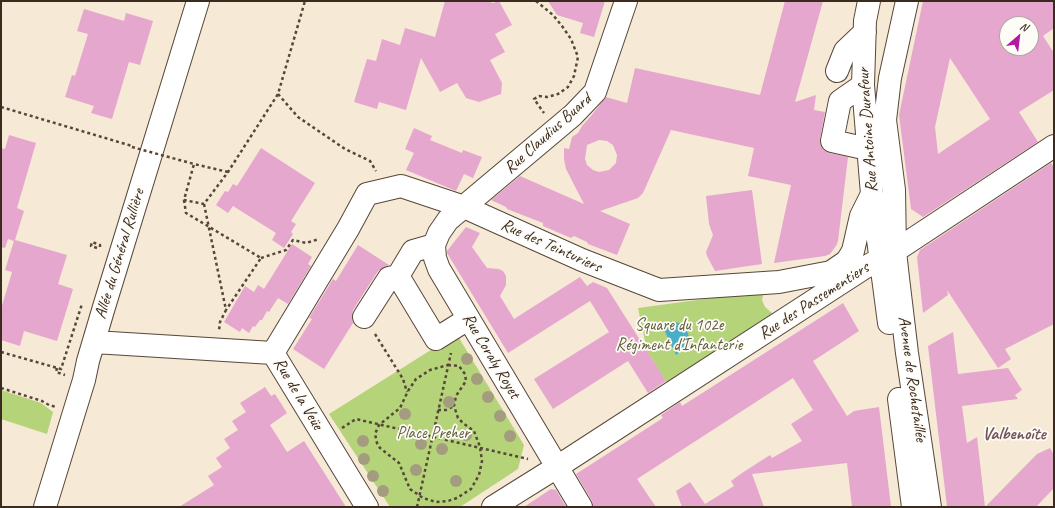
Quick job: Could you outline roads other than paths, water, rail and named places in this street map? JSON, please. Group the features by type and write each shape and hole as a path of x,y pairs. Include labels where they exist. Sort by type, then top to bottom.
{"street":[{"name":"Allée du Général Rullière","path":"45,507 198,1"},
{"name":"Rue Claudius Buard","path":"464,207 573,115 594,92 626,1"},
{"name":"Rue Antoine Durafour","path":"869,1 865,21 862,85 872,194 887,255"},
{"name":"Rue Antoine Durafour","path":"887,255 895,224 894,190 885,120 890,78 907,1"},
{"path":"837,71 845,51 865,32"},
{"path":"868,149 820,138 826,109 862,85 875,123 887,214 895,224 907,231 923,232"},
{"name":"Rue des Passementiers","path":"493,507 797,311 923,232 1054,146"},
{"name":"Rue des Teinturiers","path":"273,353 348,229 367,194 401,186 464,207 582,260 659,290 779,282 831,272 847,261 853,251 862,216 872,194"},
{"path":"364,317 389,278 398,276 413,251 434,245 439,233 448,220 464,207"},
{"name":"Rue Coraly Royet","path":"434,245 435,258 439,268 581,507"},
{"name":"Avenue de Rochetaillée","path":"887,255 913,507"},
{"name":"Avenue de Rochetaillée","path":"887,255 907,353 930,507"},
{"path":"398,276 436,339 468,319"},
{"path":"797,279 810,285 812,293 797,311"},
{"name":"Rue de la Veüe","path":"94,342 273,353 367,507"}],"water":[{"path":"672,321 682,324 688,333 689,338 685,348 676,355 662,325"}],"district":[{"name":"Valbenoîte","path":"1014,434"}],"park label":[{"name":"Square du 102e Régiment d'Infanterie","path":"679,336"},
{"name":"Place Preher","path":"433,434"}]}
